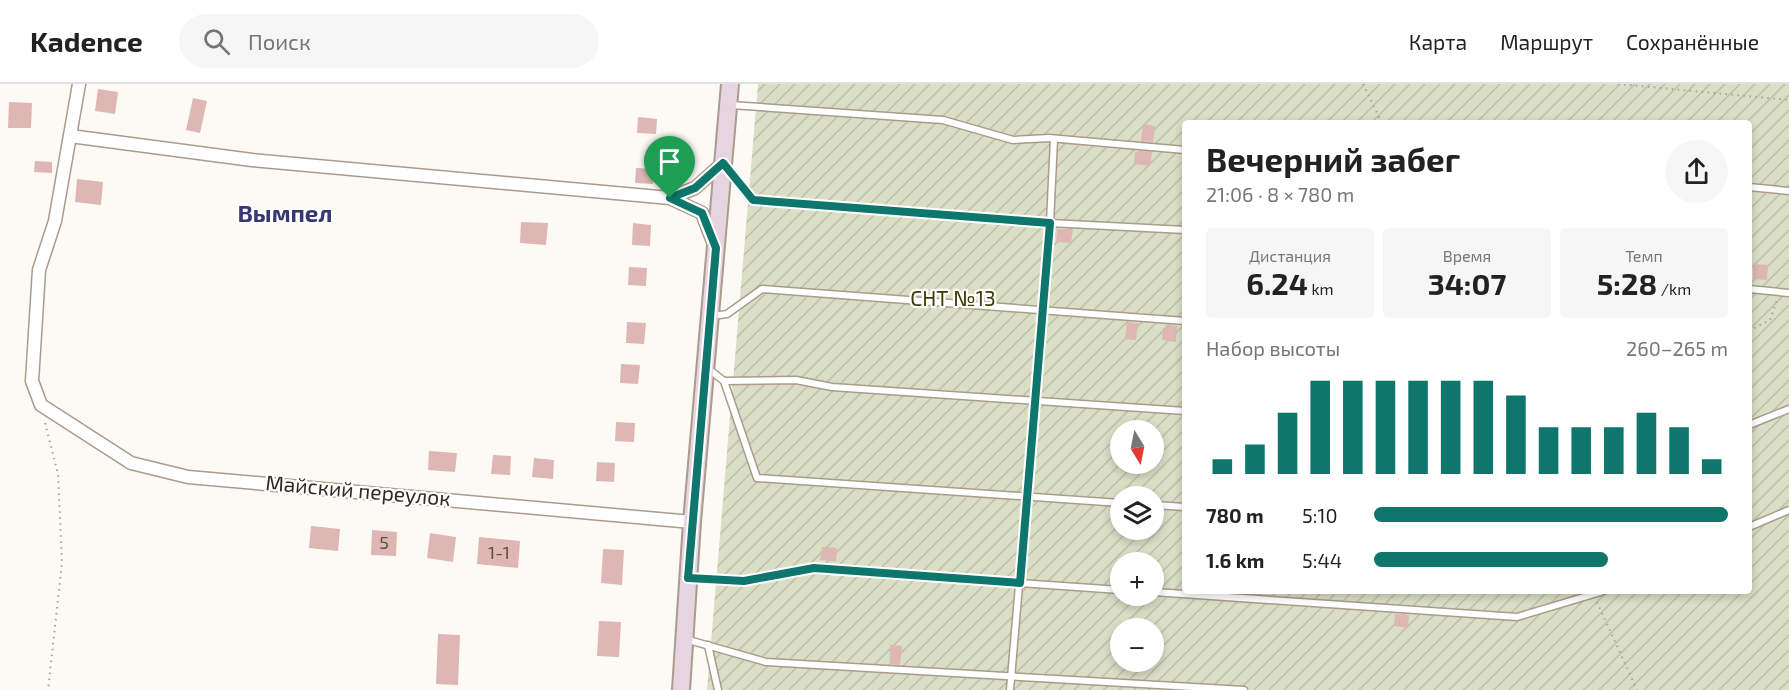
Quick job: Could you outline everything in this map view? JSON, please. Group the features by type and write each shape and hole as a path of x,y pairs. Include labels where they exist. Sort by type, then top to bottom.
{"street":[{"path":"41,405 32,381 39,270 55,221 79,84"},
{"path":"681,690 692,522 730,84"},
{"path":"70,136 252,160 670,198 702,213 716,248"},
{"path":"670,198 695,188 723,163"},
{"name":"Майский переулок","path":"41,405 130,463 188,477 692,522"}],"lane":[{"path":"728,105 943,120 1013,140 1054,139 1182,150"},
{"path":"1010,690 1050,223 1054,139"},
{"path":"723,163 753,200 1050,223 1182,230"},
{"path":"1752,187 1789,191"},
{"path":"710,316 727,314 762,289 1182,321"},
{"path":"1752,289 1789,293"},
{"path":"705,366 724,381 757,478 1110,502"},
{"path":"724,381 796,380 832,387 1182,411"},
{"path":"1752,424 1789,408"},
{"path":"1164,506 1182,507"},
{"path":"1752,526 1789,510"},
{"path":"688,578 744,581 814,568 1110,589"},
{"path":"1164,593 1182,594"},
{"path":"1183,594 1517,617 1598,594"},
{"path":"684,639 766,662 1244,690"},
{"path":"708,645 718,690"}],"path":[{"path":"1363,84 1381,120"},
{"path":"1618,84 1789,100"},
{"path":"1752,329 1770,320 1779,292"},
{"path":"41,405 58,474 62,563 48,690"},
{"path":"1594,596 1637,690"}],"green space":[{"name":"СНТ №13","path":"758,84 1789,84 1789,690 707,690"}],"building":[{"path":"98,89 118,92 115,114 95,111"},
{"path":"193,98 207,101 200,133 186,130"},
{"path":"9,102 32,103 31,128 8,128"},
{"path":"638,117 657,119 656,134 637,133"},
{"path":"1143,124 1155,126 1153,142 1141,141"},
{"path":"1135,152 1152,152 1150,166 1134,164"},
{"path":"35,161 52,162 52,173 34,172"},
{"path":"636,168 654,169 653,184 635,183"},
{"path":"77,179 103,182 101,205 75,202"},
{"path":"521,222 548,223 546,245 520,243"},
{"path":"633,223 651,225 650,246 632,245"},
{"path":"1057,229 1073,229 1071,243 1056,242"},
{"path":"1753,264 1768,265 1767,280 1753,279"},
{"path":"629,267 647,268 646,286 628,285"},
{"path":"627,322 646,323 644,344 626,343"},
{"path":"1127,322 1138,323 1136,340 1125,339"},
{"path":"1166,325 1177,326 1176,342 1162,340 1163,328"},
{"path":"621,364 640,365 638,384 620,383"},
{"path":"616,422 635,423 634,442 615,441"},
{"path":"429,451 457,453 455,472 428,470"},
{"path":"493,455 511,456 510,475 491,474"},
{"path":"534,458 554,460 553,479 532,477"},
{"path":"597,462 615,463 614,482 596,481"},
{"path":"311,526 340,529 338,551 309,548"},
{"path":"372,530 397,532 396,556 371,555"},
{"path":"430,533 456,537 453,562 427,558"},
{"path":"479,537 520,541 518,568 477,564"},
{"path":"822,547 837,548 836,561 820,560"},
{"path":"603,549 624,550 622,585 601,583"},
{"path":"1395,614 1409,615 1408,628 1394,626"},
{"path":"599,621 621,622 619,657 597,656"},
{"path":"438,634 460,635 458,685 436,684"},
{"path":"890,645 902,646 900,665 890,664"}],"district":[{"name":"Вымпел","path":"285,214"}],"route":[{"path":"723,163 753,200 1050,223 1020,583 814,568 744,581 688,578 716,248 702,213 670,198 695,188 723,163"}]}
